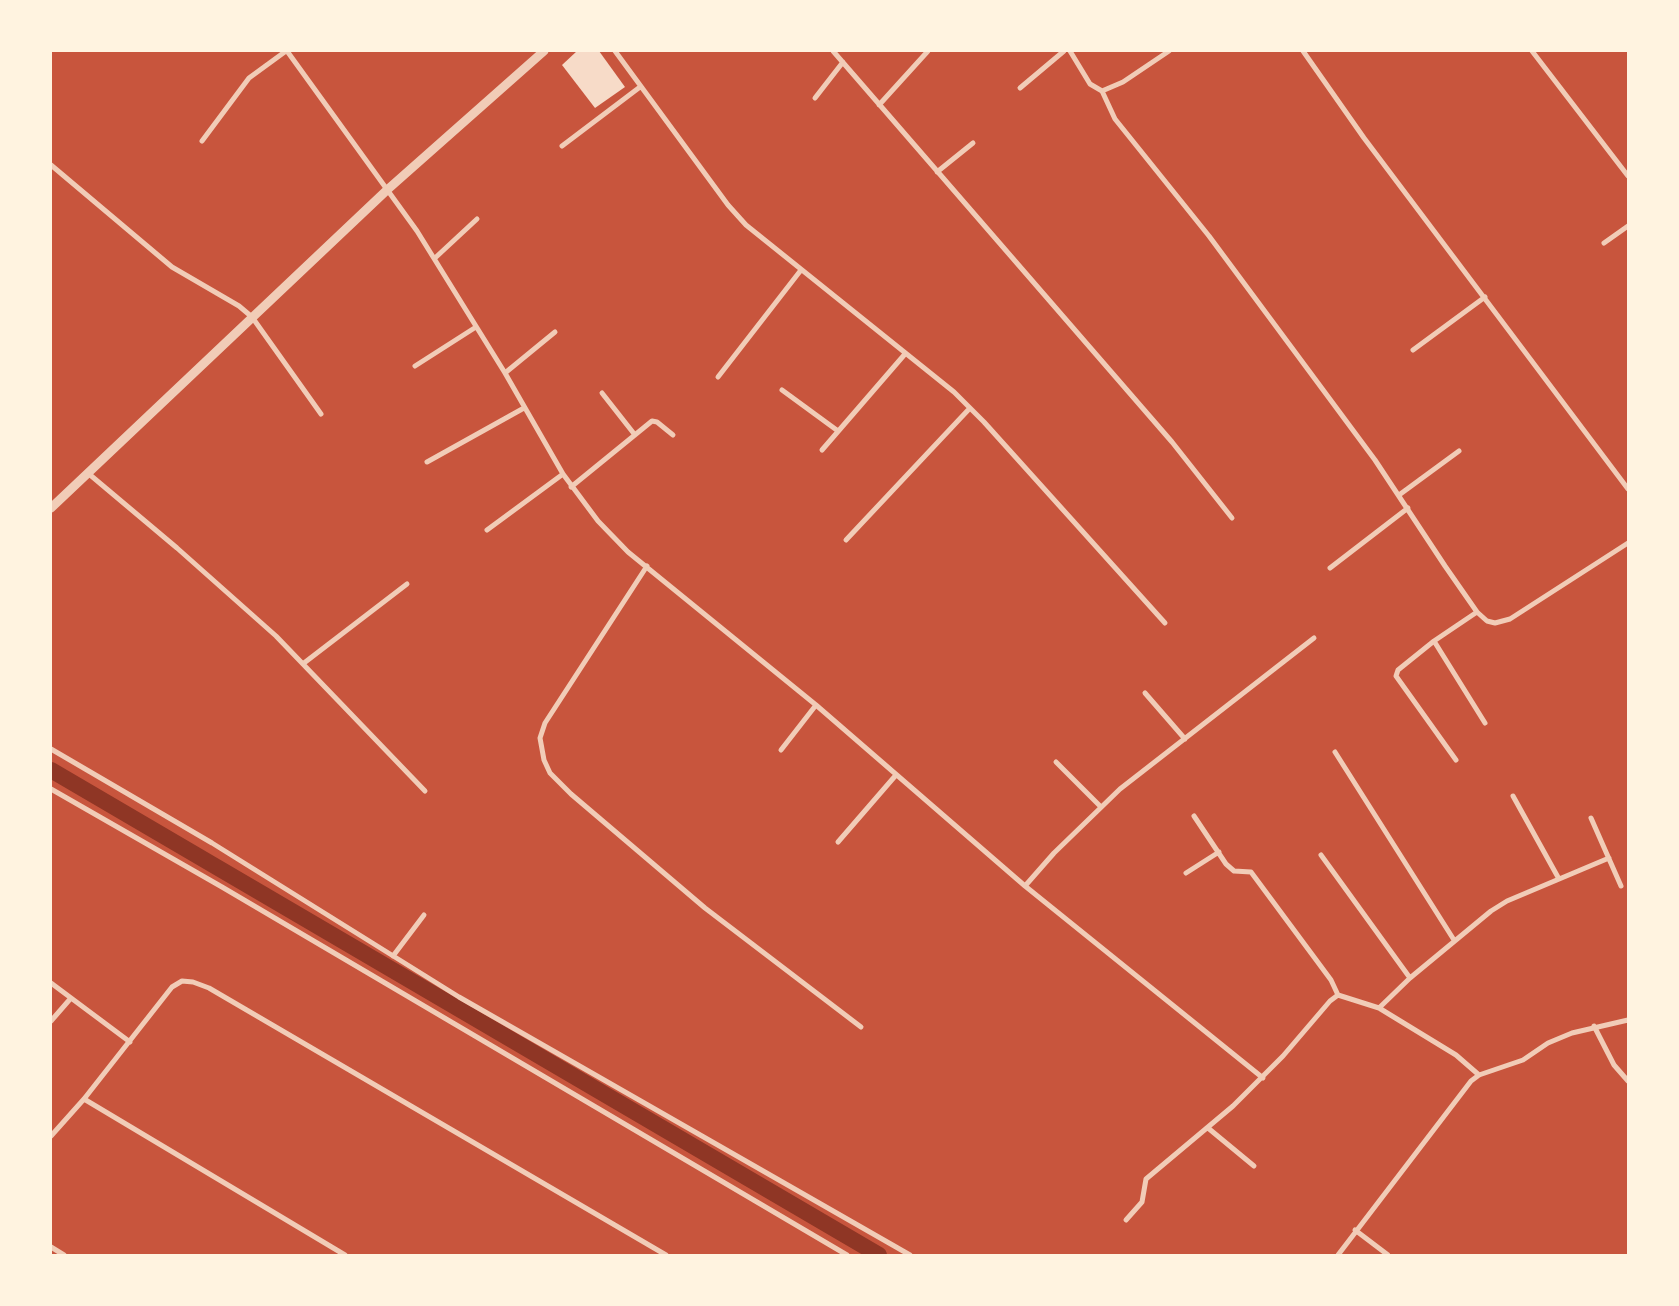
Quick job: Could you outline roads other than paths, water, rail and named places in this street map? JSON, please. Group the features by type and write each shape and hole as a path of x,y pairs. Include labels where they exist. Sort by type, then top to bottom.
{"street":[{"path":"202,141 249,78 286,51 435,258 505,373 562,474 598,521 628,552 816,705 1025,886 1262,1078"},
{"path":"51,508 387,190 544,51"},
{"path":"614,51 728,205 746,225 905,354 935,376 970,408 1165,624"},
{"path":"833,51 1172,442 1232,518"},
{"path":"879,105 928,51"},
{"path":"1020,88 1064,51"},
{"path":"1070,51 1090,84 1102,92 1115,119 1249,288 1399,495 1477,612 1487,621 1495,624 1510,619 1628,543"},
{"path":"1102,92 1123,82 1169,51"},
{"path":"1303,51 1364,138 1485,296 1628,489"},
{"path":"1532,51 1628,176"},
{"path":"814,98 843,62"},
{"path":"562,146 640,87"},
{"path":"937,172 973,143"},
{"path":"51,165 154,254 172,267 228,298 252,317 321,414"},
{"path":"435,258 477,219"},
{"path":"1604,243 1628,226"},
{"path":"718,377 801,270"},
{"path":"1413,350 1485,296"},
{"path":"415,366 476,327"},
{"path":"505,373 555,332"},
{"path":"822,450 905,354"},
{"path":"782,390 838,431"},
{"path":"602,393 635,435"},
{"path":"427,462 524,408"},
{"path":"846,540 970,408"},
{"path":"571,487 652,421 657,422 672,435"},
{"path":"1399,495 1459,451"},
{"path":"89,474 184,554 304,664 425,791"},
{"path":"487,530 562,474"},
{"path":"1330,568 1408,508"},
{"path":"647,566 545,723 540,738 544,760 550,773 571,794 698,901 861,1027"},
{"path":"304,664 406,584"},
{"path":"1456,760 1396,676 1398,670 1434,641 1477,612"},
{"path":"1025,886 1054,853 1100,807 1314,638"},
{"path":"1434,641 1484,723"},
{"path":"1145,693 1185,739"},
{"path":"781,750 816,705"},
{"path":"51,749 212,844 459,997 910,1255"},
{"path":"1335,752 1454,940"},
{"path":"1056,762 1100,807"},
{"path":"838,842 896,775"},
{"path":"51,789 222,887 847,1255"},
{"path":"1513,796 1559,879"},
{"path":"1194,816 1234,871 1250,872 1331,980 1338,995 1379,1008 1456,1055 1479,1075"},
{"path":"1591,818 1621,886"},
{"path":"1186,874 1219,852"},
{"path":"1321,855 1410,978"},
{"path":"1379,1008 1410,978 1490,911 1507,901 1609,858"},
{"path":"393,956 424,915"},
{"path":"51,1136 84,1099 172,987 182,981 193,982 209,988 666,1255"},
{"path":"51,983 130,1042"},
{"path":"1126,1220 1142,1202 1146,1179 1208,1128 1262,1078 1330,1001 1338,995"},
{"path":"51,1020 71,998"},
{"path":"1338,1255 1462,1090 1479,1075 1523,1060 1548,1043 1594,1026 1628,1020"},
{"path":"1594,1026 1614,1064 1628,1081"},
{"path":"84,1099 345,1255"},
{"path":"1208,1128 1254,1166"},
{"path":"1355,1230 1388,1255"},
{"path":"51,1247 64,1255"}],"waterway":[{"path":"51,770 879,1255"}]}
